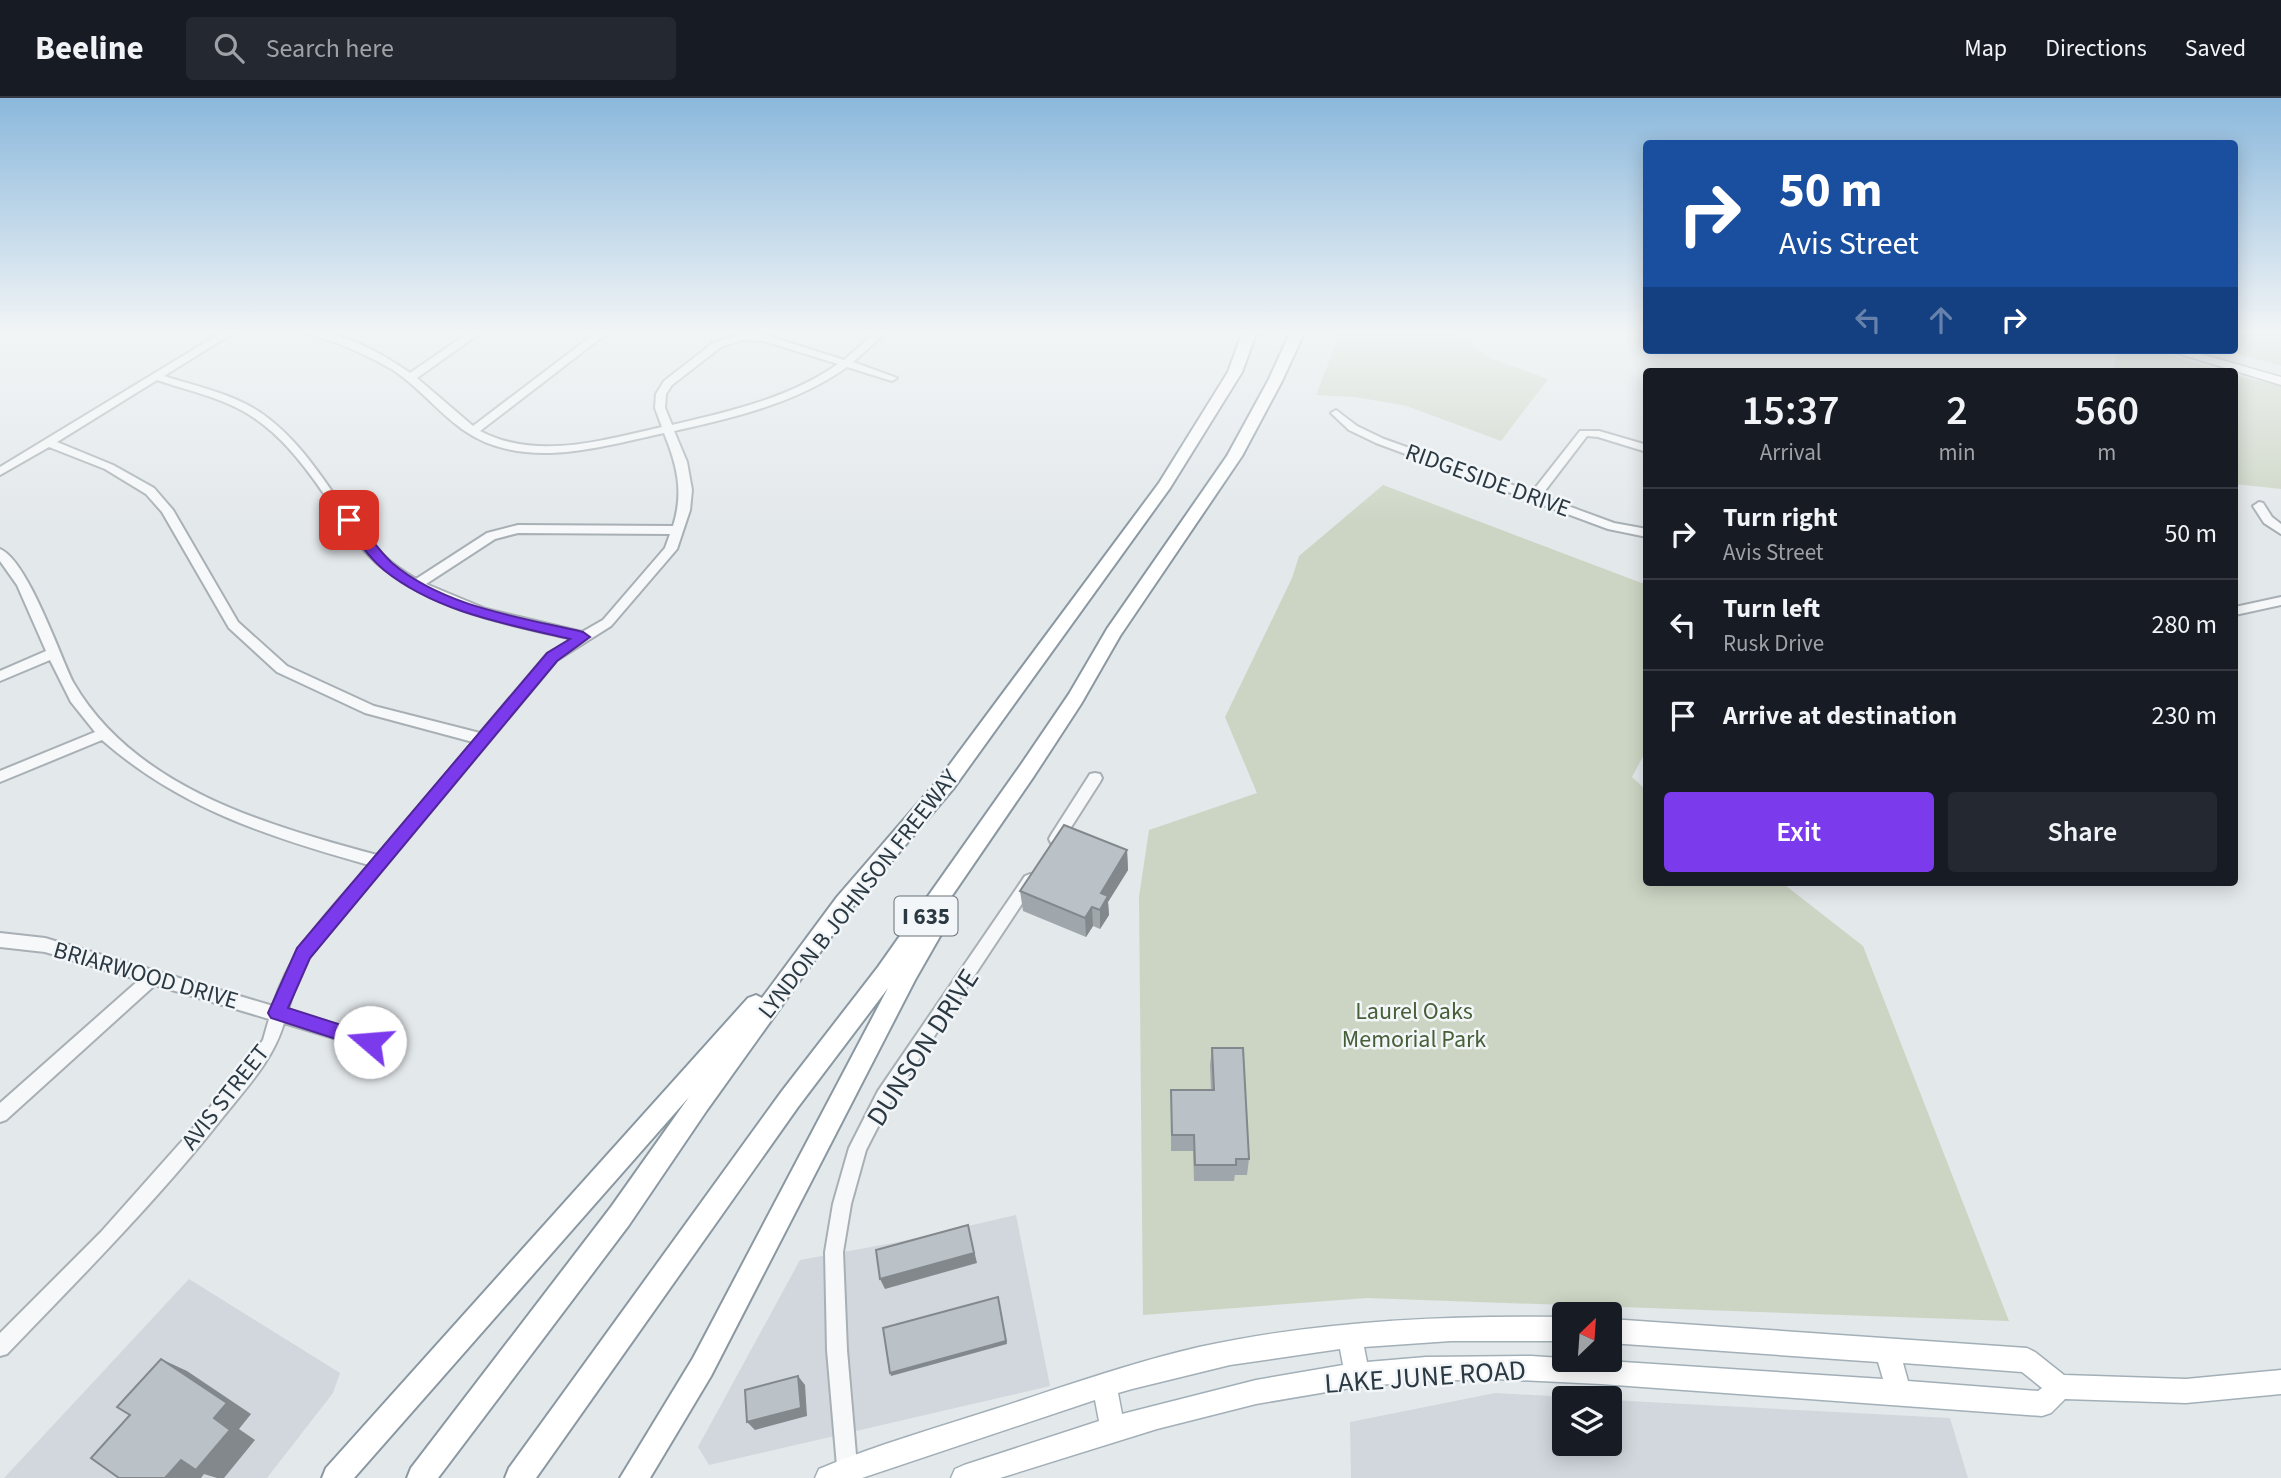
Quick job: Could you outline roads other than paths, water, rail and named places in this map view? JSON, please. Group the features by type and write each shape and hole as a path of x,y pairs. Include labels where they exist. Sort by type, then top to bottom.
{"highway":[{"name":"LYNDON B JOHNSON FREEWAY","path":"421,1478 620,1216 699,1101 844,903 946,784 1165,485 1221,395"},
{"name":"I 635","path":"519,1478 790,1099 886,974 1027,771 1075,699 1113,633 1234,456 1267,395"},
{"path":"634,1478 702,1367 907,973 1027,771"},
{"path":"336,1478 844,903"},
{"path":"647,1478 657,1442"}],"main road":[{"name":"LAKE JUNE ROAD","path":"841,1476 1104,1385 1262,1347 1350,1336 1488,1327 1552,1329"},
{"path":"1622,1332 2027,1360 2060,1387 2186,1391 2281,1382"},
{"path":"1350,1336 1357,1375"},
{"path":"1886,1350 1899,1392"},
{"name":"LAKE JUNE ROAD","path":"964,1478 1113,1427 1203,1404 1357,1375 1495,1367 1734,1379 2042,1404 2060,1387"},
{"path":"1104,1385 1113,1427"}],"street":[{"path":"0,472 127,395"},
{"path":"210,395 255,414 264,421 305,459 372,549 387,565 416,585 445,600 494,617 583,637"},
{"path":"428,395 448,414 490,440 541,450 603,444 668,429 787,395"},
{"path":"473,430 519,395"},
{"name":"AVIS STREET","path":"0,1347 107,1238 196,1138 270,1043 277,1013 303,954 482,739 552,657 618,612 671,549 678,530 686,490 681,462 660,408 661,395"},
{"name":"RIDGESIDE DRIVE","path":"1336,413 1353,428 1380,441 1612,526 1643,532"},
{"path":"1534,497 1584,433 1599,434 1643,448"},
{"path":"49,443 109,467 150,491 167,510 233,625 282,668 370,710 482,739"},
{"path":"2259,506 2268,520 2281,530"},
{"path":"416,585 491,536 518,529 678,530"},
{"path":"0,553 14,567 52,654 77,699 105,733 138,763 208,805 293,838 380,862"},
{"path":"2238,610 2281,601"},
{"path":"0,676 52,654"},
{"path":"0,777 105,733"},
{"name":"DUNSON DRIVE","path":"841,1476 834,1252 842,1205 858,1148 884,1097 1095,778"},
{"name":"BRIARWOOD DRIVE","path":"0,940 45,945 370,1042"},
{"path":"0,1114 153,976"}],"park label":[{"name":"Laurel Oaks Memorial Park","path":"1414,1025"}]}
